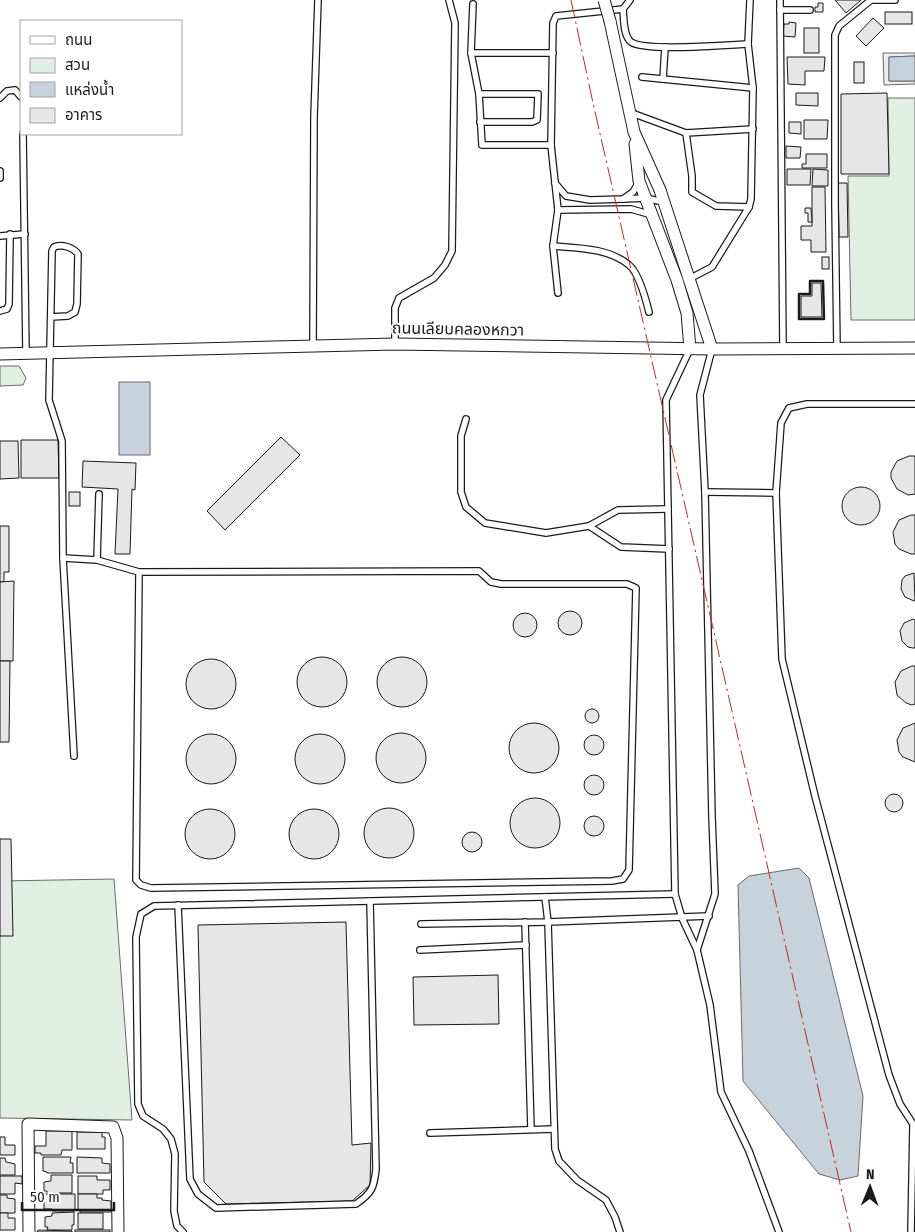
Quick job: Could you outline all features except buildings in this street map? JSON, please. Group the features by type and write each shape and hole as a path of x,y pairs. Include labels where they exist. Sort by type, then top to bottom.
{"street":[{"path":"604,0 634,132 639,181 677,280 686,313 690,349"},
{"path":"634,132 664,202 712,349"},
{"name":"ถนนเลียบคลองหกวา","path":"0,354 395,344 690,349 915,348"},
{"path":"29,1232 28,1124 113,1127 117,1138 118,1232"}],"lane":[{"path":"313,347 314,117 318,0"},
{"path":"395,344 395,308 399,298 434,278 445,265 452,251 455,23 449,0"},
{"path":"630,0 623,9 627,37 631,42 640,46 748,44"},
{"path":"677,280 690,279 712,267 749,207 751,199 753,129 753,88 748,44 750,0"},
{"path":"780,0 783,349"},
{"path":"837,349 835,35 839,26 871,0 894,0"},
{"path":"473,4 471,53 479,94 482,145 551,145"},
{"path":"558,293 553,246 558,210 551,145 552,23 556,16 623,9"},
{"path":"780,10 810,10"},
{"path":"663,79 665,47"},
{"path":"471,53 553,53"},
{"path":"642,77 753,88"},
{"path":"0,98 7,91 15,90 20,96"},
{"path":"479,94 538,94 537,120 532,122 480,122"},
{"path":"629,112 686,133 753,129"},
{"path":"686,133 692,176 692,192 716,206 749,207"},
{"path":"24,135 26,353"},
{"path":"0,171 0,178"},
{"path":"623,198 633,192 639,181"},
{"path":"555,183 566,196 590,200 623,198 648,206"},
{"path":"558,210 630,209 664,202"},
{"path":"630,209 648,206"},
{"path":"0,311 7,309 9,304 10,234"},
{"path":"0,236 25,234"},
{"path":"51,318 68,316 75,312 77,304 78,254 71,248 57,246 52,251 49,400 62,441 63,558 74,756"},
{"path":"553,246 604,252 630,265 642,288 649,312"},
{"path":"690,349 666,400 675,894 682,918 697,950 710,1005 721,1092 749,1151 779,1232"},
{"path":"697,950 715,894 705,492 700,395 712,349"},
{"path":"911,1232 914,1124 900,1104 889,1075 815,796 782,659 776,493 781,423 789,408 806,404 915,404"},
{"path":"466,419 461,436 461,492 466,507 485,523 546,533 589,526 618,510 668,509"},
{"path":"705,492 776,493"},
{"path":"98,560 100,494"},
{"path":"589,526 621,547 669,549"},
{"path":"63,558 98,560 139,572 479,571 491,582 501,584 627,584 636,588 629,870 623,879 612,881 151,888 141,885 136,880 139,572"},
{"path":"183,1232 177,1226 174,1211 175,1154 171,1139 163,1129 143,1116 138,1104 136,937 141,914 154,906 178,905 675,894"},
{"path":"545,897 548,922 555,1149 559,1161 577,1180 606,1200 620,1232"},
{"path":"178,905 190,1179 198,1194 216,1208 356,1204 368,1196 374,1186 376,1169 370,901"},
{"path":"421,924 548,922 709,916"},
{"path":"526,922 531,1129"},
{"path":"420,950 526,945"},
{"path":"430,1133 554,1128"}],"green space":[{"path":"888,98 915,98 915,320 851,320 848,176 889,176"},
{"path":"0,366 19,366 26,378 23,385 0,386"},
{"path":"114,879 132,1120 0,1118 0,881"}],"shaded area":[{"path":"883,53 915,53 915,56 889,57 889,81 915,81 915,84 884,85"}],"water":[{"path":"915,56 915,81 889,81 889,57"},
{"path":"119,382 150,382 150,455 119,455"},
{"path":"799,868 809,878 863,1096 858,1176 840,1180 819,1174 743,1081 738,885 749,876"}],"wall":[{"path":"810,281 823,281 824,319 799,319 799,294 810,294 810,281"}],"power":[{"path":"571,0 851,1232"}]}
